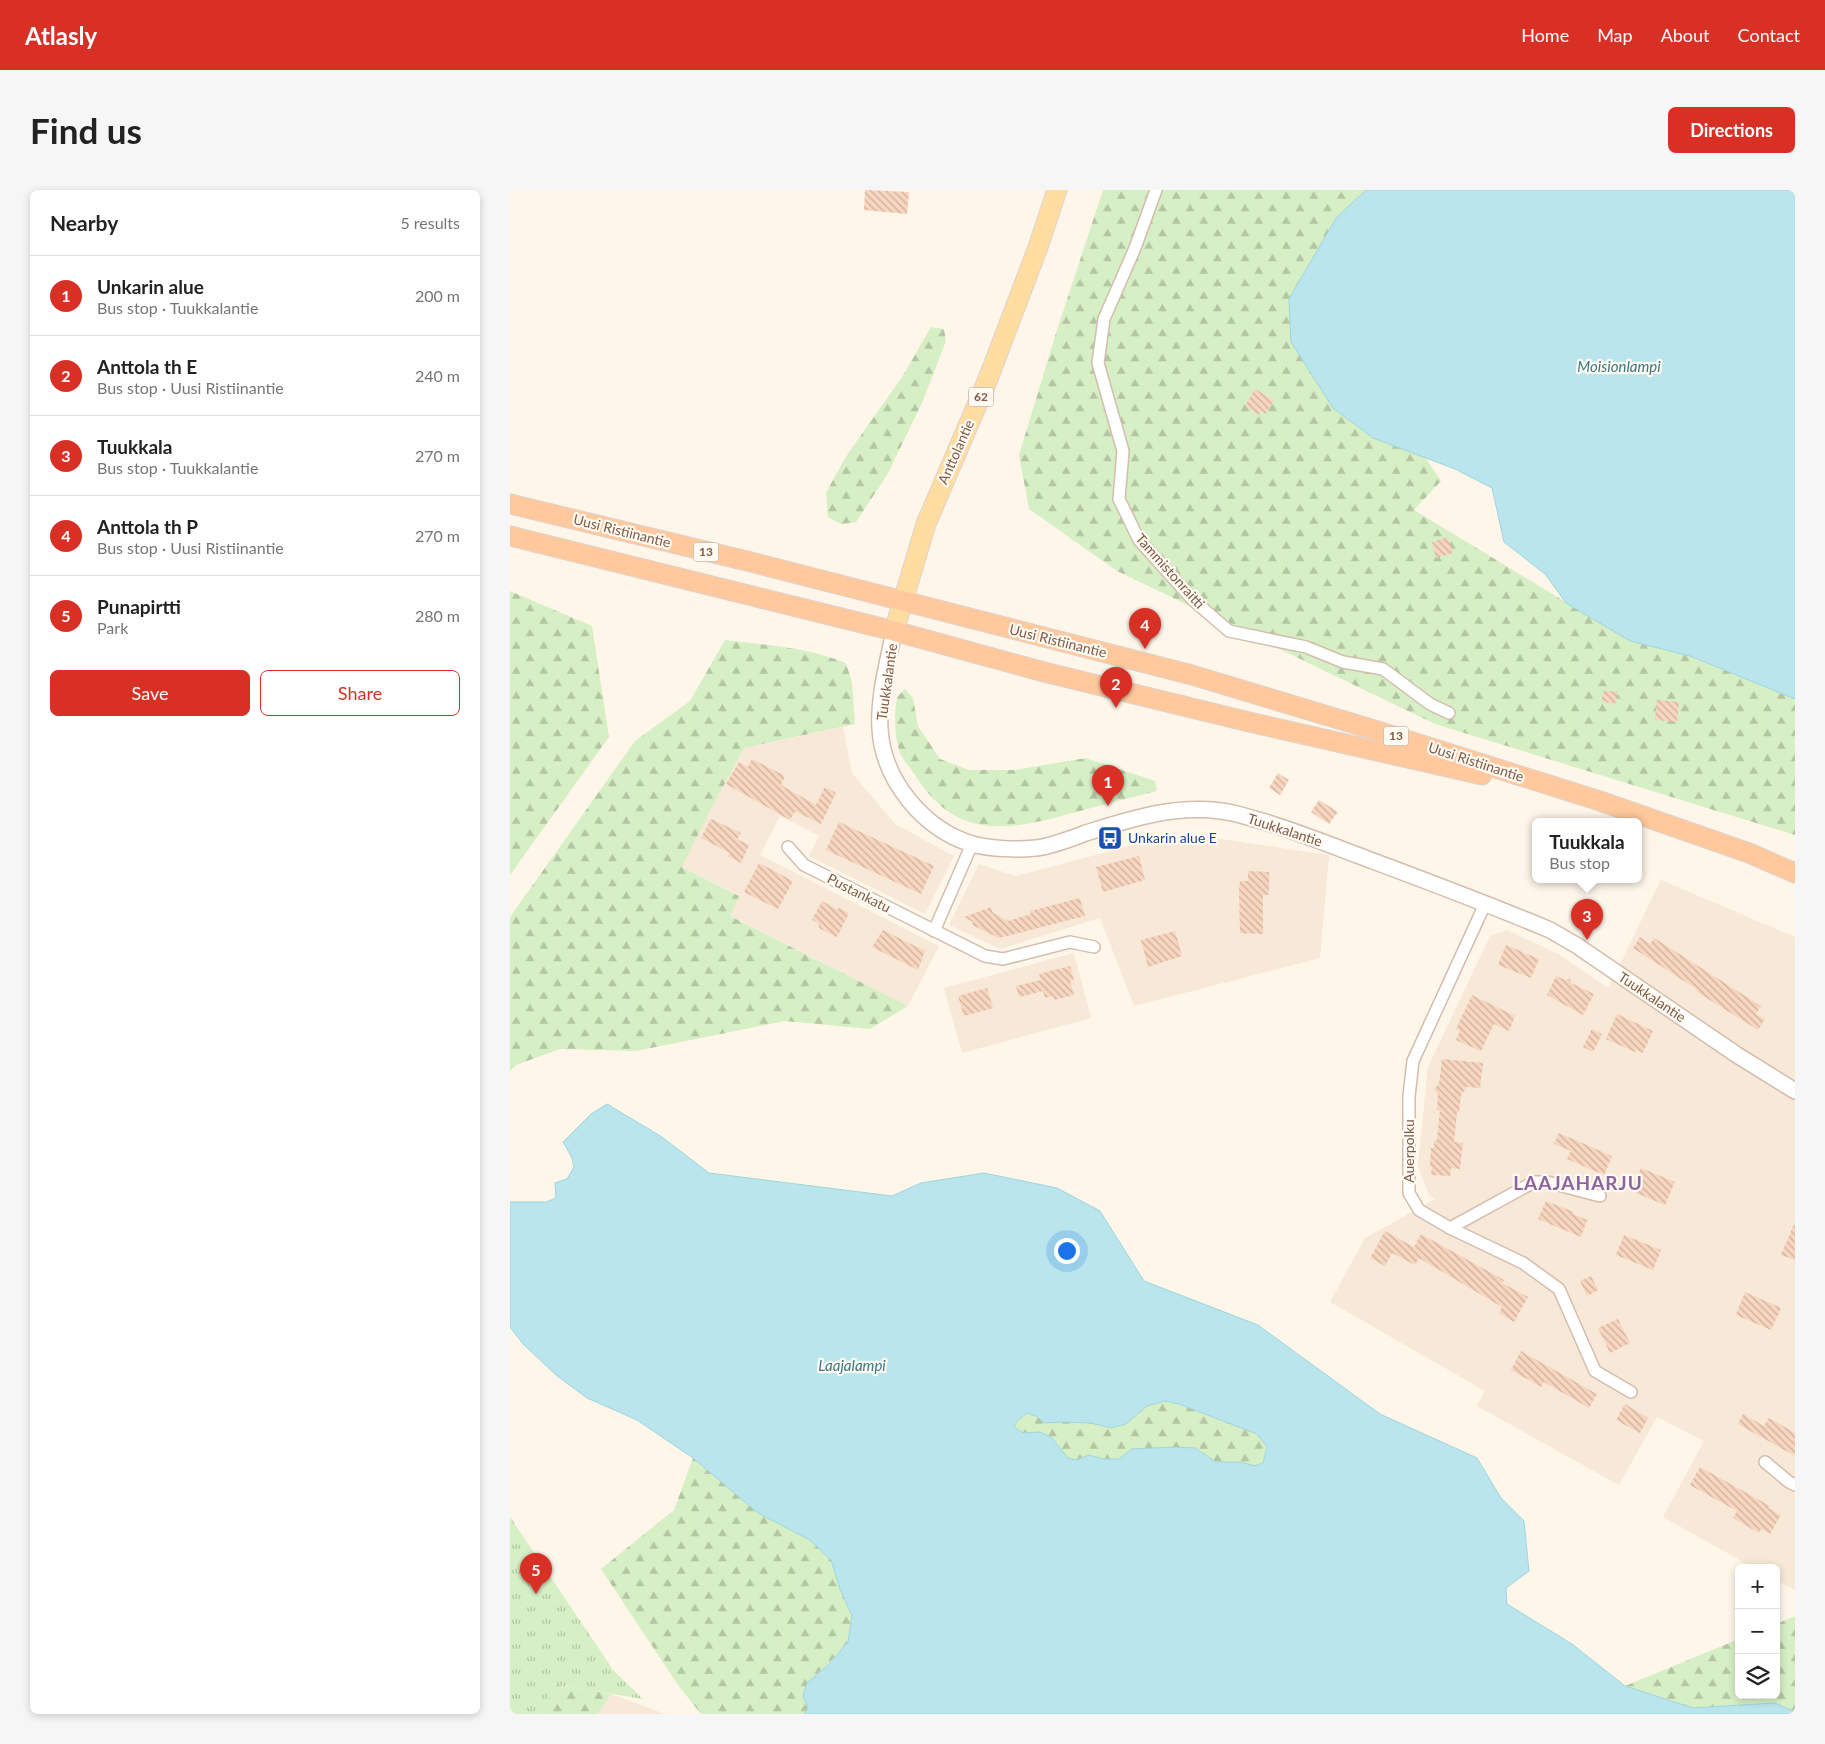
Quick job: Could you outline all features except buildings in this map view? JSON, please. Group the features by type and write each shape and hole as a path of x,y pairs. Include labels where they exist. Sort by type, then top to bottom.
{"highway":[{"name":"Uusi Ristiinantie","path":"510,504 738,559 1192,675 1600,801 1749,854 1795,874"},
{"name":"Uusi Ristiinantie","path":"510,536 894,631 1044,672 1245,721 1600,801"}],"main road":[{"name":"Anttolantie","path":"902,602 926,524 988,379 1037,250 1056,190"},
{"name":"62","path":"894,631 902,602"}],"street":[{"name":"Tammistonraitti","path":"1156,190 1135,248 1104,319 1098,363 1123,452 1119,499 1139,540 1193,600 1230,631 1306,647 1343,662 1384,669 1430,704 1448,713"},
{"name":"Tuukkalantie","path":"894,631 880,709 880,730 883,748 900,788 925,818 952,835 972,844 996,848 1035,848 1163,811 1198,809 1224,811 1288,828 1550,930 1570,941 1738,1055 1795,1091"},
{"path":"934,931 972,844"},
{"name":"Pustankatu","path":"788,848 804,865 985,956 1003,959 1070,942 1094,947"},
{"name":"Auerpolku","path":"1485,904 1413,1061 1409,1096 1409,1194 1419,1210 1450,1228 1523,1263 1559,1289 1595,1371 1631,1392"},
{"path":"1450,1228 1534,1182 1547,1182 1600,1196"},
{"path":"1765,1462 1795,1485"}],"shaded area":[{"path":"843,727 852,773 895,824 954,856 925,914 809,856 819,836 780,816 760,855 939,946 908,1006 729,915 739,895 682,867 744,748"},
{"path":"1193,835 1329,855 1320,958 1134,1006 1100,918 1000,949 949,925 979,864 1016,876 1145,842"},
{"path":"1661,880 1795,937 1795,1590 1780,1582 1780,1564 1747,1564 1663,1517 1704,1441 1657,1417 1619,1485 1477,1406 1485,1391 1330,1302 1365,1238 1435,1199 1429,1195 1418,1166 1428,1067 1490,936 1507,930 1560,955 1608,988"},
{"path":"1074,953 1091,1018 962,1053 944,988"},
{"path":"611,1694 665,1714 598,1714"}],"green space":[{"path":"1103,190 1371,190 1419,448 1441,481 1414,510 1630,641 1690,656 1795,699 1795,835 1435,724 1117,571 1029,509 1019,455 1056,333"},
{"path":"931,327 944,329 946,341 922,403 887,475 856,522 841,524 828,517 826,493 845,458 904,374"},
{"path":"510,591 592,626 609,737 510,875"},
{"path":"725,640 802,650 846,663 852,682 855,724 744,748 682,867 739,896 730,916 908,1006 870,1029 785,1021 636,1051 560,1049 516,1065 510,1071 510,917 635,741 690,701"},
{"path":"905,689 913,698 918,726 940,759 969,770 1015,770 1086,758 1155,781 1157,791 1033,823 990,826 970,822 951,814 934,799 900,753 895,725 895,711 897,697"},
{"path":"1165,1401 1179,1404 1257,1434 1267,1447 1263,1463 1255,1466 1240,1462 1216,1462 1195,1448 1174,1447 1132,1449 1119,1459 1104,1459 1088,1455 1077,1460 1068,1458 1052,1438 1040,1432 1023,1433 1014,1427 1017,1421 1027,1413 1036,1416 1045,1423 1091,1423 1111,1428 1126,1424 1147,1406"},
{"path":"693,1458 758,1513 810,1540 831,1560 840,1589 852,1616 848,1642 807,1683 803,1696 808,1708 804,1714 701,1714 678,1685 601,1569 674,1510"},
{"path":"510,1517 614,1671 643,1699 557,1685 536,1714 510,1714"},
{"path":"1795,1616 1795,1712 1775,1703 1693,1708 1625,1686 1735,1641 1735,1699 1780,1699 1780,1622"},
{"path":"557,1685 611,1694 598,1714 536,1714"}],"water":[{"name":"Moisionlampi","path":"1366,190 1795,190 1795,699 1690,656 1630,641 1566,603 1545,574 1504,542 1492,488 1455,469 1373,438 1333,408 1291,342 1289,299 1336,218"},
{"name":"Laajalampi","path":"607,1104 662,1137 709,1173 892,1196 921,1183 984,1173 1057,1188 1100,1211 1144,1281 1258,1325 1380,1414 1477,1458 1501,1498 1524,1521 1529,1571 1506,1588 1507,1604 1572,1644 1625,1686 1693,1708 1775,1703 1795,1712 1795,1714 804,1714 808,1708 803,1696 807,1683 829,1664 848,1642 852,1616 840,1589 831,1560 810,1540 758,1513 693,1458 637,1420 587,1398 556,1375 523,1344 510,1327 510,1202 546,1202 556,1198 555,1183 567,1179 574,1167 572,1158 563,1142 591,1114","holes":["1165,1401 1179,1404 1257,1434 1267,1447 1263,1463 1255,1466 1241,1462 1216,1462 1195,1448 1174,1447 1132,1449 1119,1459 1104,1459 1088,1455 1077,1460 1068,1458 1052,1438 1040,1432 1023,1433 1014,1427 1017,1421 1027,1413 1036,1416 1045,1423 1091,1423 1111,1428 1126,1424 1147,1406"]}],"place":[{"name":"Anttola th P","path":"1145,649"},
{"name":"Anttola th E","path":"1116,708"},
{"name":"Unkarin alue","path":"1108,806"},
{"name":"Unkarin alue E","path":"1110,838"},
{"name":"Tuukkala","path":"1587,940"},
{"name":"Punapirtti","path":"536,1594"}],"district":[{"name":"LAAJAHARJU","path":"1578,1183"}]}
